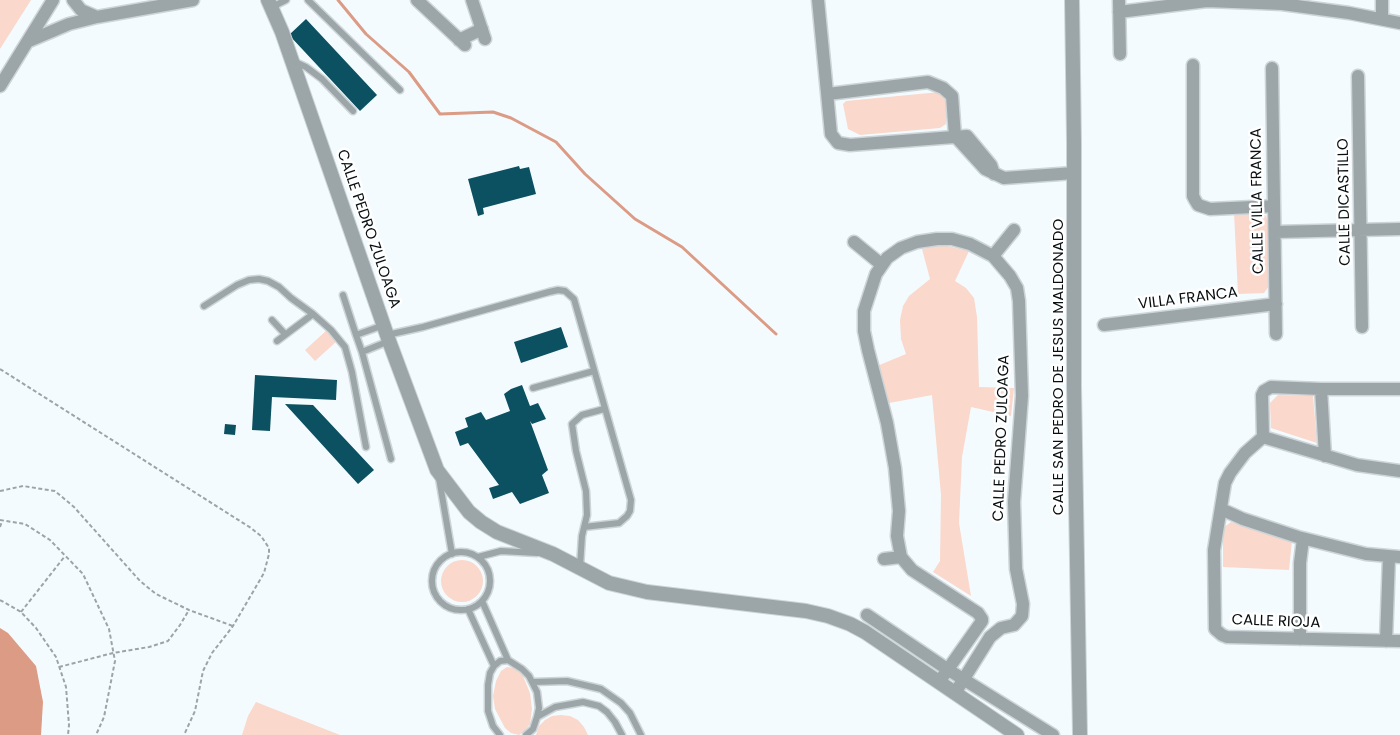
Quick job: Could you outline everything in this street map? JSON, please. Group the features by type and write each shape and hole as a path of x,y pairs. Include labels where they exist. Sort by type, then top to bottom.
{"street":[{"path":"0,86 53,0"},
{"path":"73,0 81,10 97,17"},
{"path":"29,41 69,24 97,17 193,0"},
{"path":"417,0 462,43 483,34 472,0"},
{"path":"818,0 831,134 838,143 850,145 967,136 991,165 994,174 1004,178 1074,173"},
{"name":"CALLE SAN PEDRO DE JESUS MALDONADO","path":"1072,0 1074,386 1080,735"},
{"path":"1382,0 1382,19"},
{"path":"1120,54 1119,6 1206,1 1259,2 1292,5 1400,23"},
{"name":"CALLE PEDRO ZULOAGA","path":"270,4 437,470 469,512 497,532 553,554 609,583 627,588 789,609 833,618 864,632 1018,735"},
{"path":"1193,65 1194,200 1198,205 1210,209 1274,206"},
{"name":"CALLE VILLA FRANCA","path":"1272,68 1276,334"},
{"name":"CALLE DICASTILLO","path":"1358,76 1362,230 1362,327"},
{"path":"828,94 928,82 943,88 952,96 955,136"},
{"path":"1275,232 1400,229"},
{"path":"993,256 1014,230"},
{"name":"CALLE PEDRO ZULOAGA","path":"901,557 897,536 899,511 896,468 864,331 864,311 876,274 887,258 901,248 917,242 952,239 970,244 993,256 1010,276 1017,288 1020,301 1022,396 1014,502 1016,569 1023,604 1022,616 1014,625 997,631 990,636 955,693"},
{"path":"854,242 882,265"},
{"name":"VILLA FRANCA","path":"1104,326 1276,304"},
{"path":"1400,389 1271,387 1264,391 1262,395 1263,437 1357,465 1400,470"},
{"path":"1320,389 1325,456"},
{"name":"CALLE RIOJA","path":"1263,437 1246,453 1230,473 1225,483 1214,550 1215,629 1217,632 1227,637 1400,642"},
{"path":"1220,509 1243,519 1303,539 1366,554 1394,557 1386,641"},
{"path":"1300,639 1300,563 1303,539"},
{"path":"884,559 901,557 912,570 978,613 982,619 939,682"},
{"path":"867,615 947,669 1053,735"}],"lane":[{"path":"270,4 286,0"},
{"path":"308,0 400,90"},
{"path":"292,61 318,75 353,111"},
{"path":"204,306 237,285 249,280 259,279 279,287 313,314 331,330 345,347 352,372 366,447"},
{"path":"356,335 387,334 423,327 558,290 565,292 574,299 631,500 627,516 619,523 584,527"},
{"path":"343,295 362,352 391,459"},
{"path":"276,341 313,314"},
{"path":"272,320 285,334"},
{"path":"362,352 387,334"},
{"path":"345,347 358,343"},
{"path":"533,388 594,371"},
{"path":"580,568 580,550 587,515 586,491 576,451 572,424 582,415 604,409"},
{"name":"CALLE PEDRO ZULOAGA","path":"437,470 452,554"},
{"path":"478,557 501,551 553,554"},
{"path":"465,552 478,557 484,563 490,578 490,586 482,601 468,609 449,607 436,594 433,584 433,575 437,566 443,558 452,554 465,552"},
{"path":"482,601 508,660 522,669 533,682 539,701 537,717 533,729 526,735"},
{"path":"468,609 494,666"},
{"path":"500,735 493,726 488,711 487,699 490,673 500,661 508,660"},
{"path":"533,682 567,681 601,689 622,703 641,735"},
{"path":"537,717 555,708 582,702 599,706 607,712 616,722 622,735"},
{"path":"492,735 493,726"}],"path":[{"path":"0,369 251,528 261,536 268,548 269,554 264,574 232,626 212,653 203,671 195,711 184,735"},
{"path":"0,491 23,486 55,491 74,507 140,581 156,594 189,610 232,626"},
{"path":"0,527 1,520 25,524 50,540 83,574 109,629 115,661 104,717 96,735"},
{"path":"21,612 65,556"},
{"path":"0,600 21,612 36,628 56,657 66,687 68,735"},
{"path":"59,667 168,641 189,610"}],"shaded area":[{"path":"0,0 31,0 0,49"},
{"path":"940,92 946,98 946,124 940,128 860,135 848,129 843,104 846,101"},
{"path":"1261,212 1266,216 1268,222 1269,286 1264,293 1238,294 1234,213"},
{"path":"943,245 969,251 955,281 966,288 974,298 977,317 979,387 1014,388 1011,416 971,407 962,457 959,523 971,596 933,572 940,561 941,495 932,395 889,403 877,366 906,354 901,339 900,320 903,306 909,296 930,279 922,249"},
{"path":"327,330 337,341 315,361 305,350"},
{"path":"1278,395 1313,396 1317,443 1271,428 1270,403"},
{"path":"1231,522 1292,541 1289,570 1223,567 1223,528"},
{"path":"462,560 477,566 483,581 477,596 462,602 447,596 441,581 447,566"},
{"path":"0,628 8,633 36,666 43,702 41,735 0,735"},
{"path":"507,667 514,668 523,676 530,693 532,709 530,724 519,735 511,733 505,728 495,709 493,696 496,681 501,671"},
{"path":"256,702 340,735 242,735 248,716"},
{"path":"552,716 570,716 578,720 588,735 536,735 539,726 545,720"}],"building":[{"path":"306,19 377,95 360,111 289,35"},
{"path":"519,166 520,169 529,167 536,194 483,208 484,214 478,216 468,179"},
{"path":"561,327 568,347 521,363 514,342"},
{"path":"255,375 337,380 336,400 272,397 270,431 252,430"},
{"path":"522,385 530,406 538,403 546,419 532,424 530,421 548,470 542,475 549,493 520,504 512,492 493,499 489,488 499,485 468,443 460,446 455,432 468,427 465,418 481,412 486,420 510,411 504,394"},
{"path":"285,404 313,405 374,470 358,484"},
{"path":"225,424 236,425 235,435 224,434"}],"waterway":[{"path":"338,0 366,34 409,72 440,114 493,112 511,118 556,142 585,174 635,219 682,247 776,334"}]}
